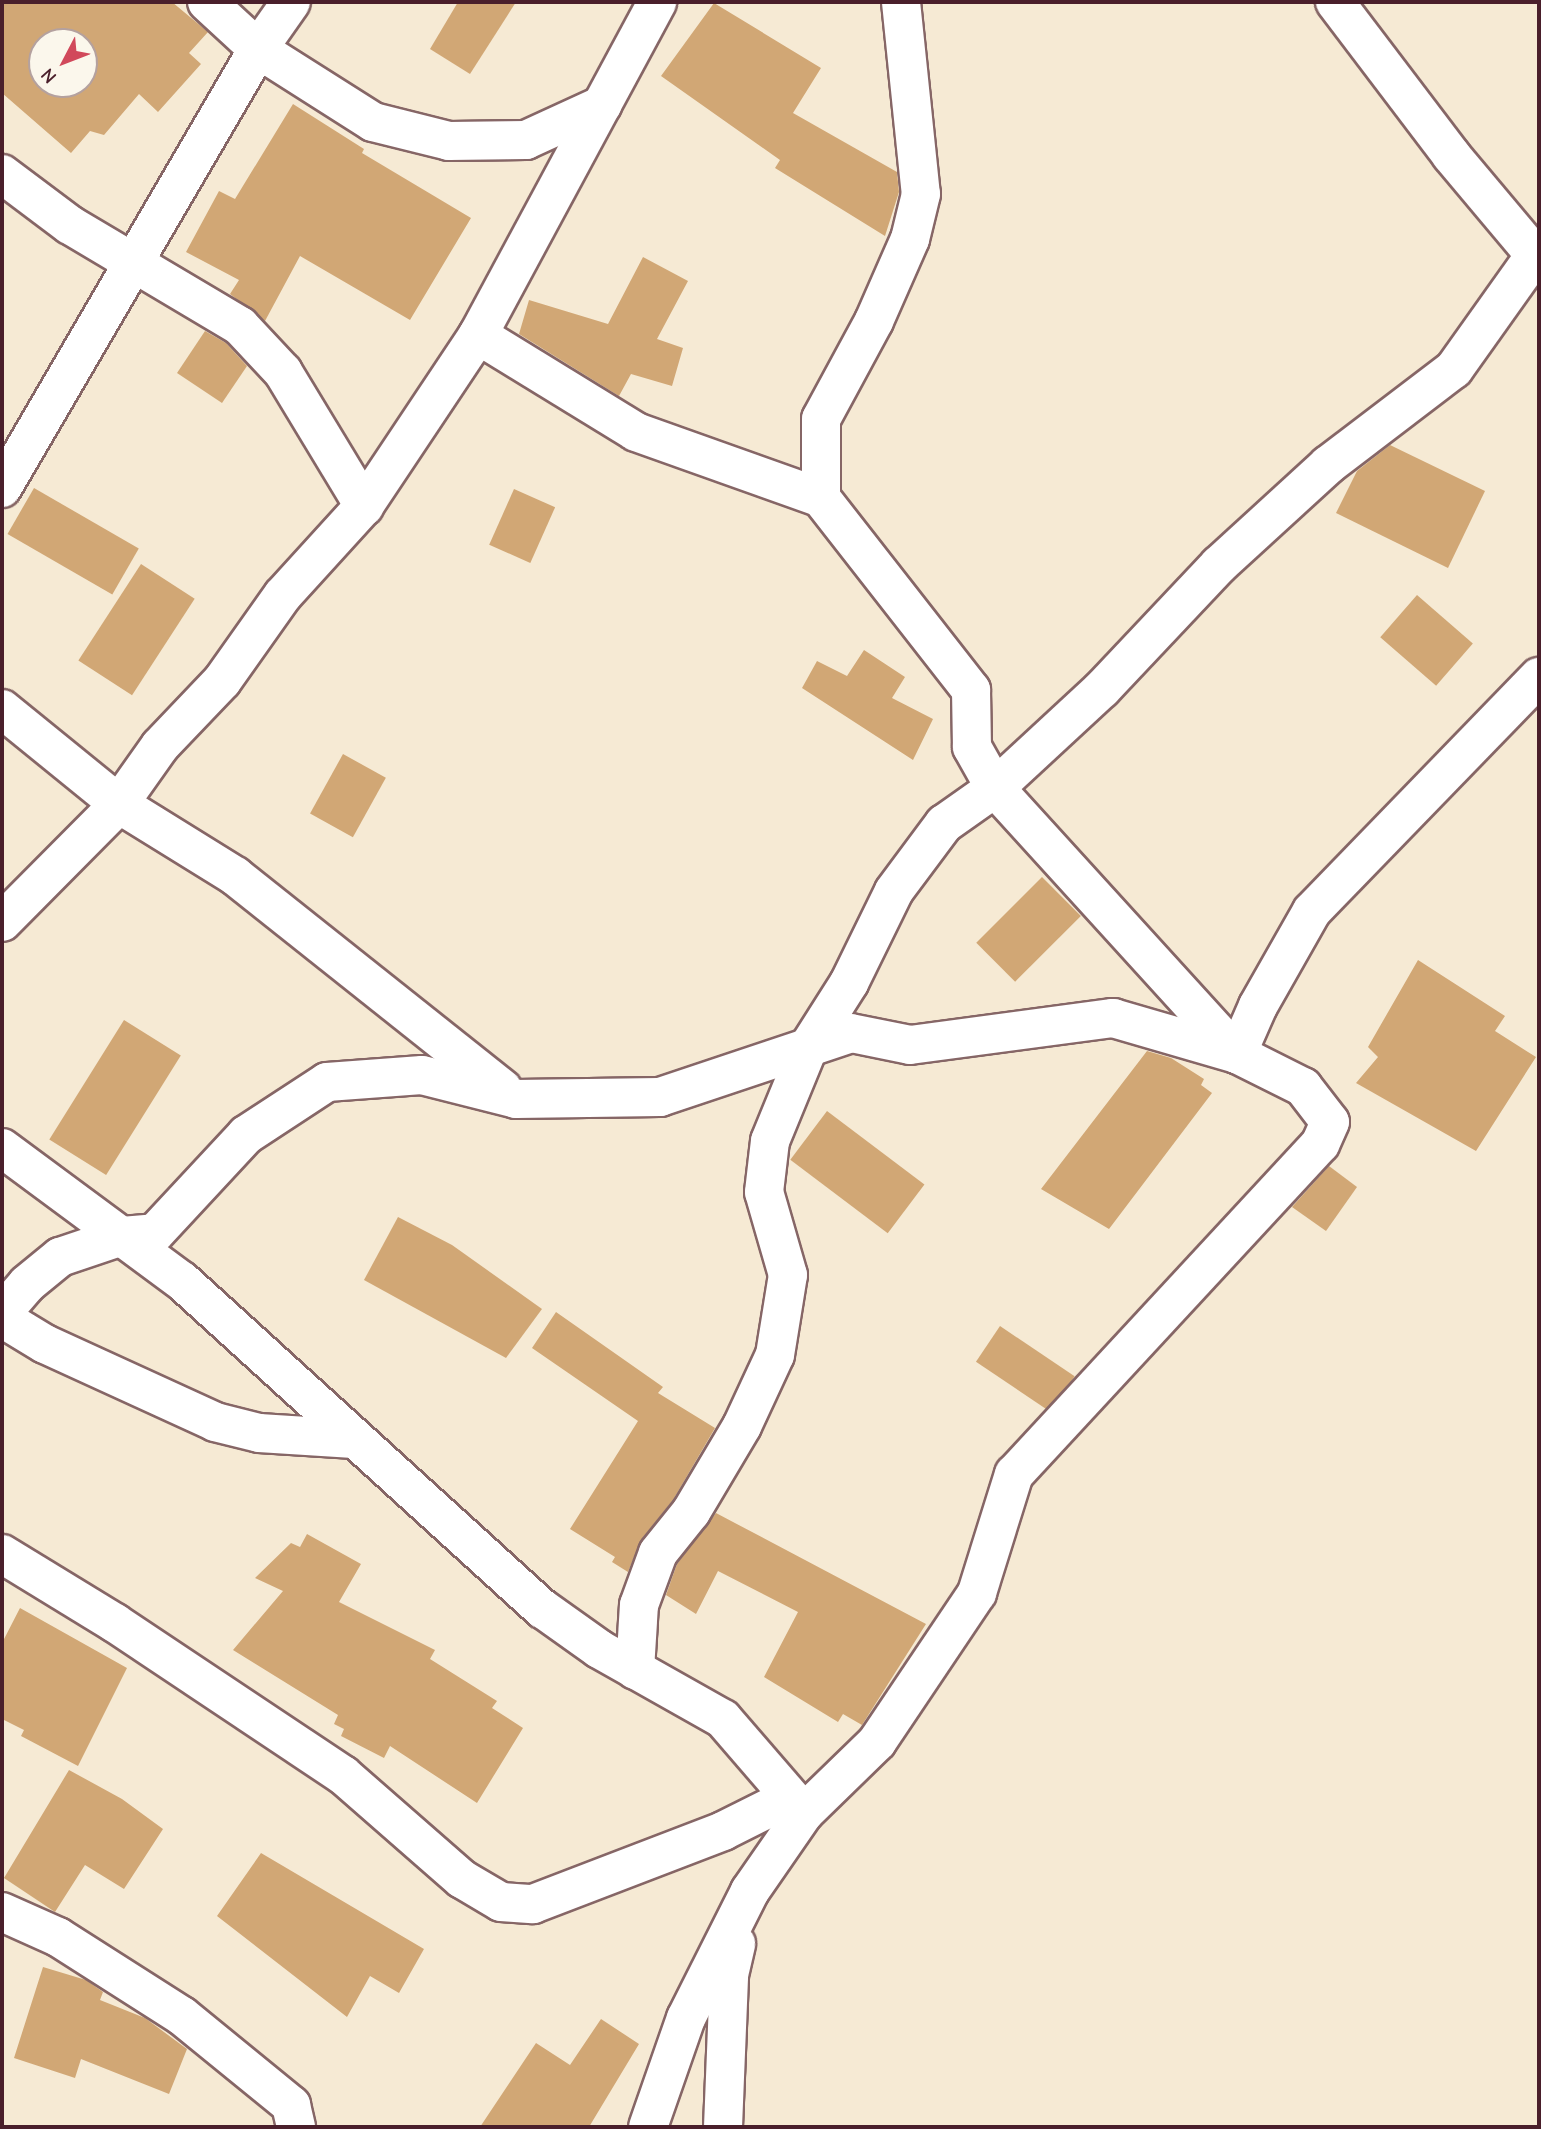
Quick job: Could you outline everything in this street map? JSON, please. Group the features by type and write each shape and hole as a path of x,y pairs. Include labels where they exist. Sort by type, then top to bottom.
{"street":[{"path":"207,2 258,49 373,122 449,141 526,140 602,105"},
{"path":"2,488 135,265 258,49 291,2"},
{"path":"2,922 119,804 160,746 222,681 283,595 364,506 478,335 657,2"},
{"path":"821,498 821,419 874,321 910,239 921,194 901,2"},
{"path":"635,1670 639,1605 658,1553 691,1511 742,1426 775,1355 788,1275 764,1192 770,1141 810,1046 849,983 894,891 944,824 995,788 1102,689 1219,565 1298,492 1454,369 1537,258 1451,155 1335,2"},
{"path":"2,174 70,225 240,326 283,372 364,506"},
{"path":"478,335 636,432 821,498 971,690 972,747 995,788 1237,1054"},
{"path":"1237,1054 1258,1006 1312,911 1539,677"},
{"path":"2,709 119,804 235,876 516,1099"},
{"path":"2,1554 115,1623 343,1775 462,1878 501,1902 533,1904 796,1805 877,1742 977,1593 1014,1474 1320,1144 1330,1122 1303,1087 1237,1054 1113,1018 910,1045 851,1033 660,1097 516,1099 422,1075 327,1082 246,1135 155,1233 122,1237 61,1257 27,1284 2,1315 57,1350 215,1422 259,1433 354,1439"},
{"path":"2,1148 182,1281 543,1609 635,1670 723,1719 796,1805"},
{"path":"648,2127 686,2018 796,1805"},
{"path":"723,2127 729,1975 750,1891"},
{"path":"2,1912 58,1937 182,2016 290,2105 296,2127"}],"building":[{"path":"2,2 172,2 208,32 189,53 201,64 158,112 139,94 104,135 90,131 71,153 2,93"},
{"path":"458,2 516,2 470,74 430,49"},
{"path":"714,3 821,68 793,113 897,172 899,192 885,236 775,168 780,160 661,76"},
{"path":"293,104 364,149 362,153 471,218 410,320 300,256 265,321 230,294 239,280 186,252 219,191 235,199"},
{"path":"643,257 688,281 657,339 683,348 672,386 631,374 619,396 519,334 529,300 608,324"},
{"path":"205,331 226,343 247,366 222,403 177,373"},
{"path":"1390,445 1485,491 1448,568 1336,513 1357,471"},
{"path":"34,488 139,548 112,594 8,534"},
{"path":"514,489 555,507 530,563 489,545"},
{"path":"141,564 195,599 132,695 78,660"},
{"path":"1417,595 1473,644 1436,686 1380,637"},
{"path":"864,650 905,677 892,698 933,719 913,760 802,688 817,661 847,676"},
{"path":"343,754 386,778 353,837 310,813"},
{"path":"1042,877 1081,916 1015,982 976,943"},
{"path":"1418,960 1505,1016 1495,1031 1536,1057 1476,1151 1356,1083 1378,1057 1368,1047"},
{"path":"124,1020 181,1056 106,1175 49,1140"},
{"path":"1147,1051 1171,1058 1204,1079 1201,1085 1212,1093 1109,1229 1041,1189"},
{"path":"827,1111 924,1184 888,1233 790,1160"},
{"path":"1329,1166 1357,1187 1326,1231 1292,1207"},
{"path":"398,1217 452,1245 542,1309 506,1358 364,1280"},
{"path":"556,1312 663,1387 658,1393 715,1428 673,1500 641,1540 628,1572 612,1562 615,1557 570,1529 638,1421 532,1348"},
{"path":"1000,1326 1075,1376 1051,1412 976,1362"},
{"path":"716,1513 926,1624 862,1725 843,1714 838,1722 764,1677 798,1612 718,1571 696,1614 666,1595 677,1564"},
{"path":"307,1534 361,1564 339,1602 435,1650 430,1659 497,1701 492,1708 523,1728 477,1803 390,1746 384,1758 341,1736 344,1729 334,1724 338,1715 233,1650 283,1591 255,1578 291,1543 300,1547"},
{"path":"20,1608 127,1668 78,1766 21,1736 24,1730 2,1719 2,1643"},
{"path":"69,1770 122,1799 163,1829 124,1889 85,1865 55,1912 4,1878"},
{"path":"261,1853 424,1949 399,1993 370,1976 347,2017 217,1916"},
{"path":"43,1967 86,1980 103,1992 100,2000 145,2018 187,2049 169,2094 81,2059 75,2078 14,2058"},
{"path":"601,2019 639,2044 589,2127 480,2127 536,2043 570,2065"}]}
